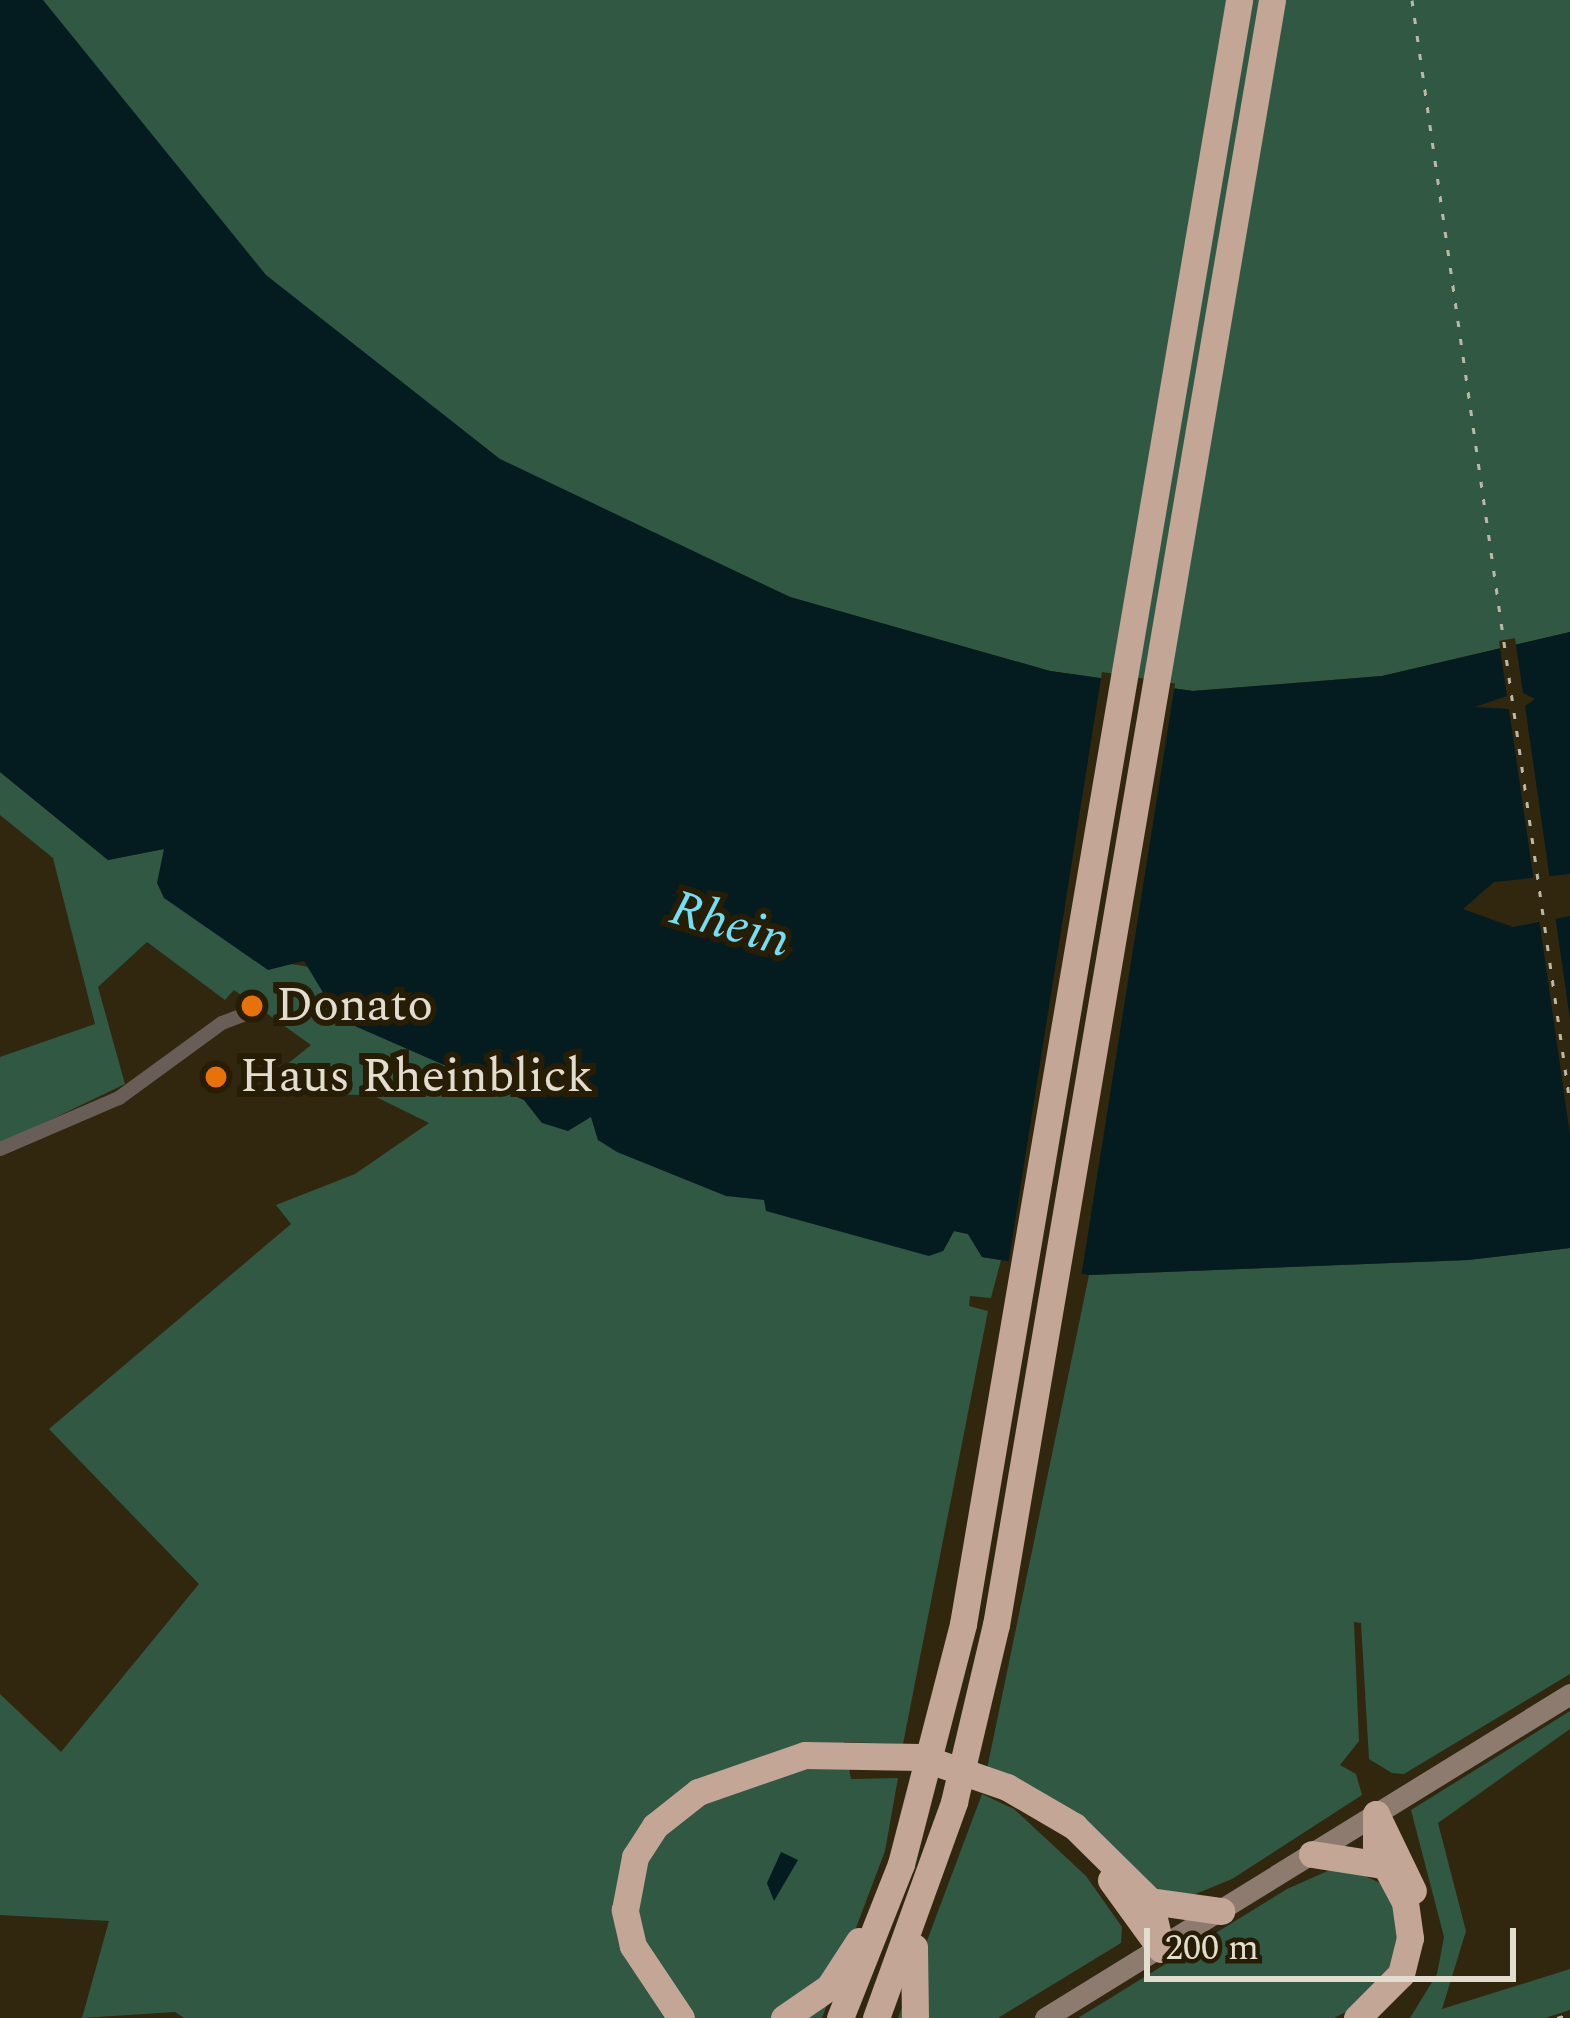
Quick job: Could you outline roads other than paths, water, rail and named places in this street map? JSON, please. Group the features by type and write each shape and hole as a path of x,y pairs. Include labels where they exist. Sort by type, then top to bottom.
{"highway":[{"path":"840,2018 901,1864 959,1645 1239,0"},
{"path":"876,2018 954,1802 1015,1525 1272,0"},
{"path":"681,2018 660,1992 627,1928 629,1874 655,1826 720,1781 805,1755 897,1754 965,1768 1047,1811 1091,1841 1150,1901 1161,1949"},
{"path":"1047,1811 1161,1949"},
{"path":"1357,2018 1391,1989 1407,1957 1405,1902 1382,1865 1376,1814"},
{"path":"1376,1814 1415,1898 1421,1938 1412,1979 1378,2018"},
{"path":"1312,1854 1382,1865"},
{"path":"784,2018 830,1987 901,1864"},
{"path":"1150,1901 1221,1911"},
{"path":"915,2018 918,1912"},
{"path":"660,1992 706,2018"}],"main road":[{"path":"1045,2018 1570,1694"}],"street":[{"path":"0,1149 118,1098 222,1023 250,1012"}],"water":[{"name":"Rhein","path":"0,0 43,0 266,275 500,459 790,597 1050,671 1193,691 1382,676 1570,632 1570,874 1494,882 1463,909 1513,927 1570,916 1570,1248 1468,1260 1089,1275 982,1257 968,1234 954,1231 943,1251 929,1256 766,1211 764,1200 726,1196 617,1152 598,1140 591,1117 568,1131 542,1123 524,1100 339,1019 304,961 268,970 164,898 157,883 164,849 108,860 0,772"},
{"path":"781,1852 798,1860 774,1901 767,1883"}],"railway":[{"path":"1412,0 1570,1103"},
{"path":"1557,2018 1570,2014"}],"place":[{"name":"Donato","path":"252,1006"},
{"name":"Haus Rheinblick","path":"216,1077"}]}
